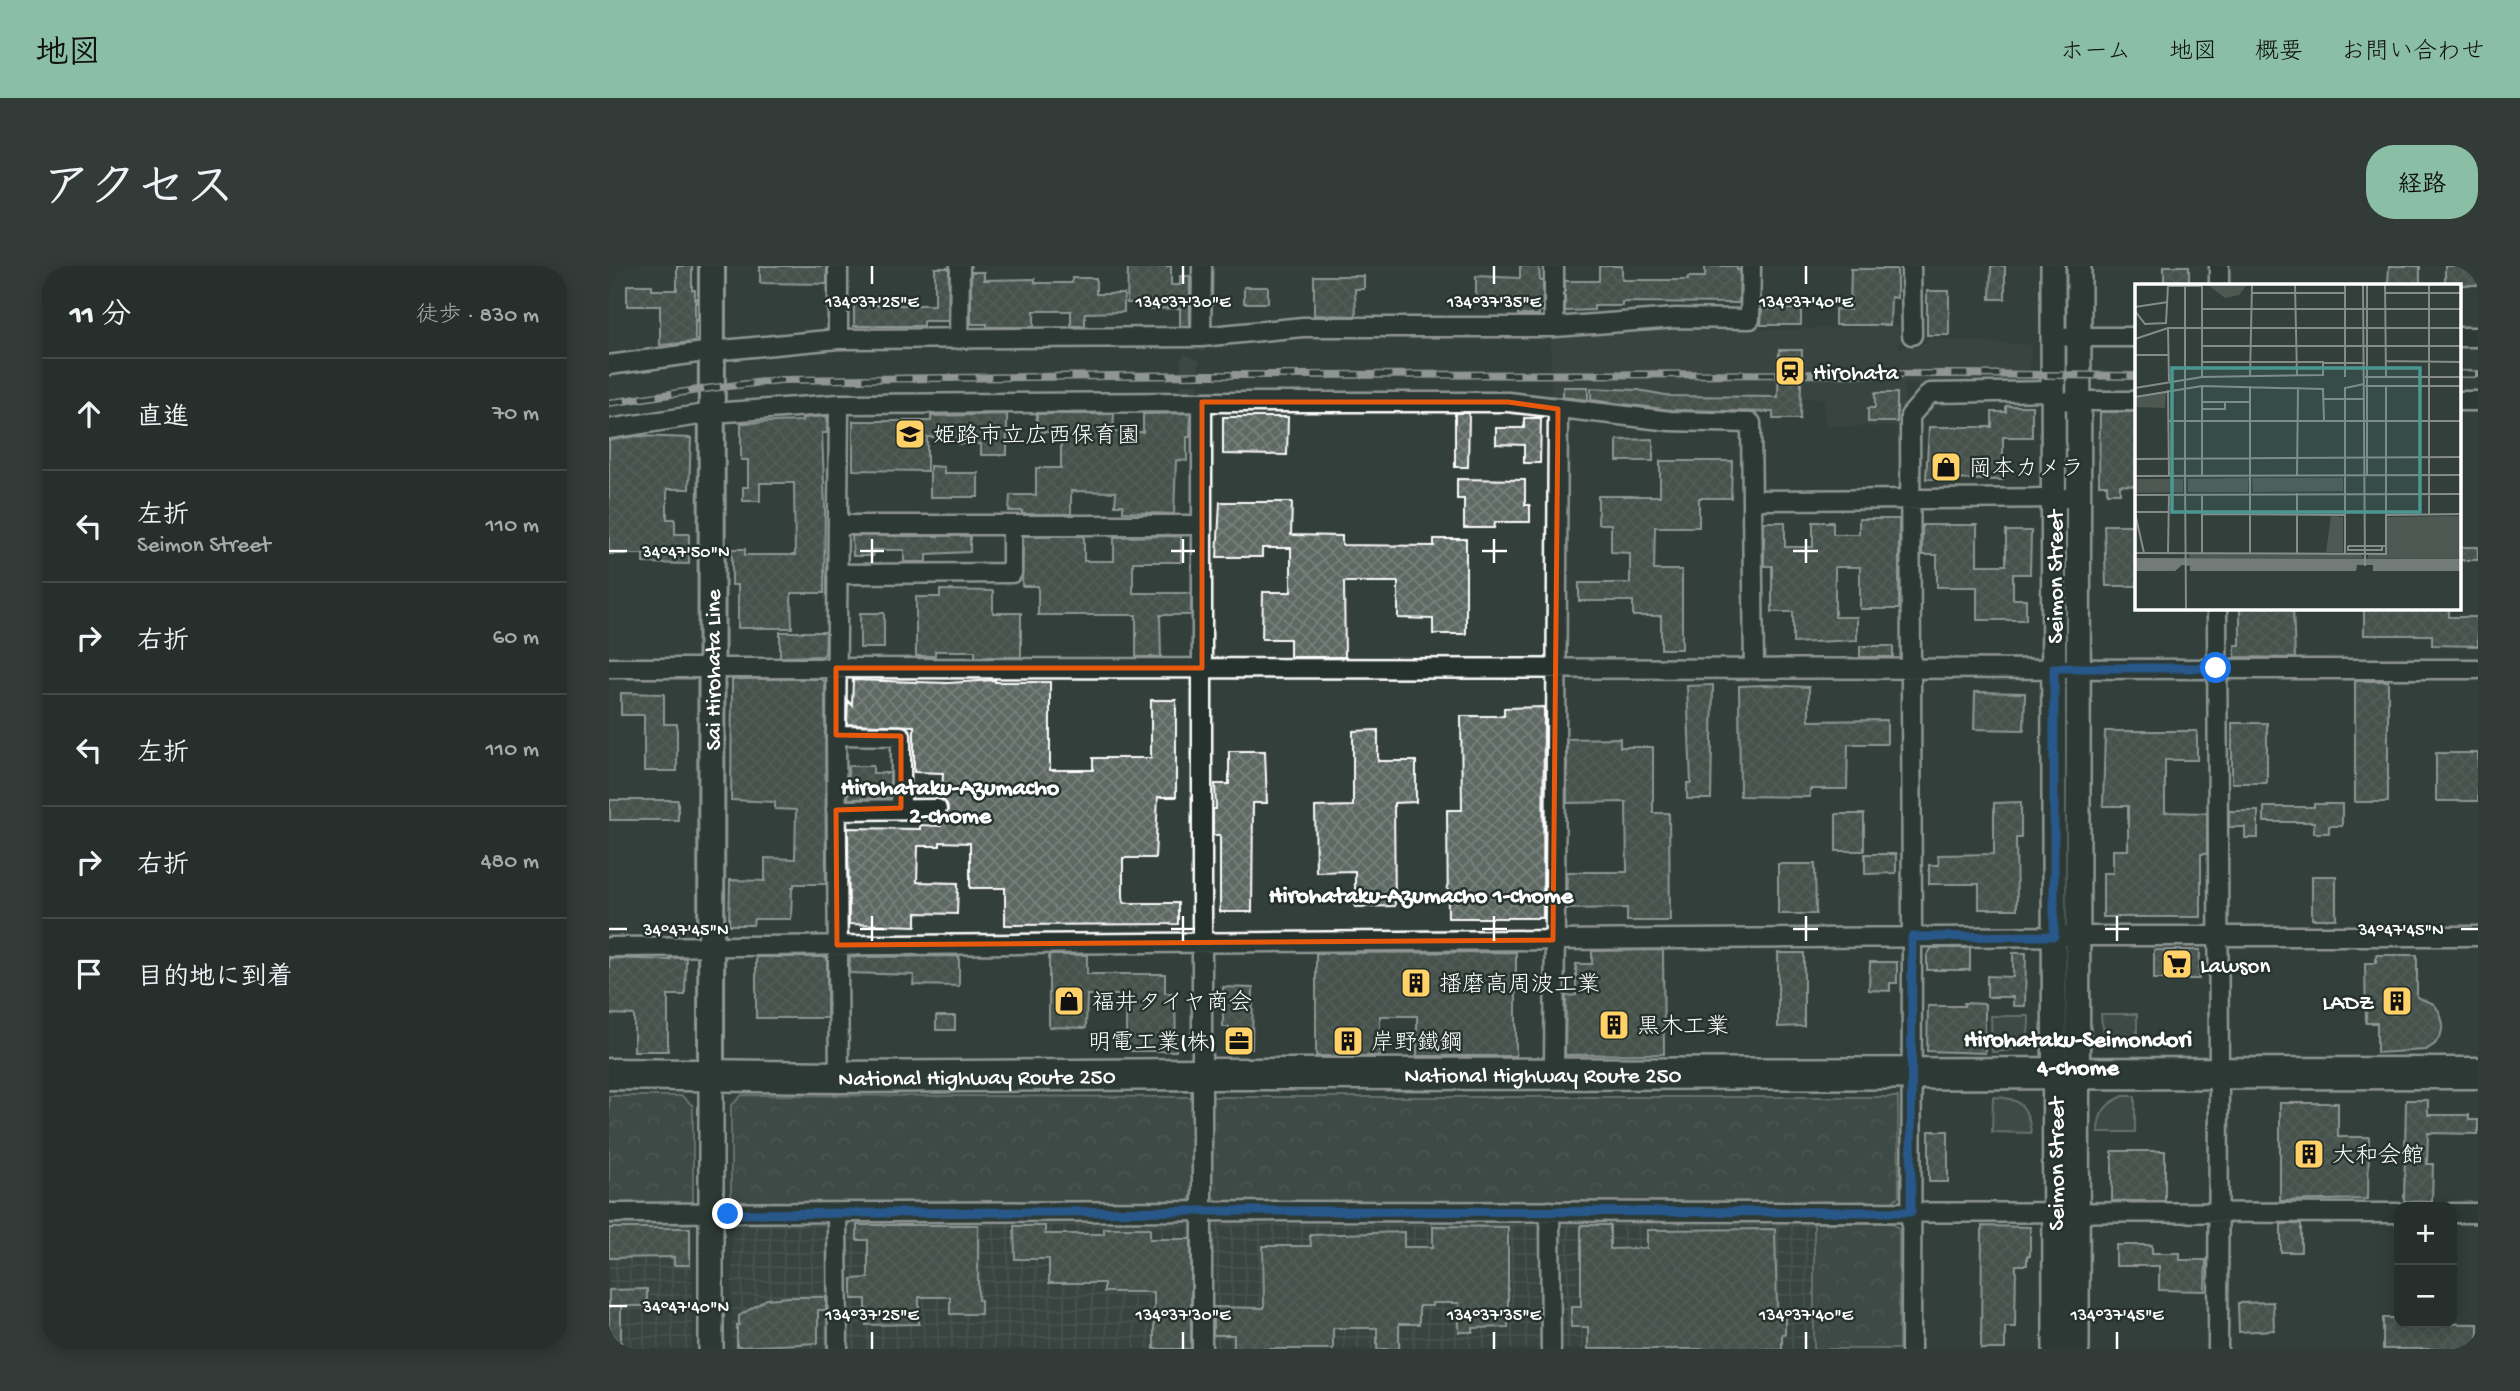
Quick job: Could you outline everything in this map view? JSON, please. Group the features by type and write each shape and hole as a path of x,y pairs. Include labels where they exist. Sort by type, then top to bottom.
{"highway":[{"name":"National Highway Route 250","path":"609,1074 839,1077 1201,1074 2478,1073"}],"main road":[{"name":"Sai Hirohata Line","path":"711,1074 712,266"}],"street":[{"path":"838,266 838,339"},
{"path":"959,339 960,266"},
{"path":"1201,337 1202,266"},
{"path":"1554,266 1554,327"},
{"path":"609,365 712,351 838,339 1201,337 1303,327 1554,327 1676,318 1750,319 1751,266"},
{"path":"1911,266 1912,335"},
{"name":"Seimon Street","path":"2053,266 2054,936 2066,1074 2067,1213 2077,1349"},
{"name":"Seimon Street","path":"2066,1074 2078,936 2079,266"},
{"path":"2218,266 2219,284"},
{"path":"2054,337 2135,337"},
{"path":"1911,1349 1910,416 1930,393 2054,396 2079,401 2135,401"},
{"path":"609,429 712,413 839,404 1202,402 1508,402 1670,421 1751,423 1754,668"},
{"path":"1202,402 1202,1349"},
{"path":"839,404 836,668 839,1077"},
{"path":"1554,1075 1558,409"},
{"path":"1754,500 2079,498"},
{"path":"838,525 1202,526"},
{"path":"837,573 1012,573 1012,525"},
{"path":"2217,609 2218,1349"},
{"path":"609,668 2478,668"},
{"path":"836,735 901,736 901,808"},
{"path":"837,810 937,808"},
{"path":"609,947 2054,936 2478,936"},
{"path":"711,1074 711,1349"},
{"path":"1550,1212 1551,1349"},
{"path":"609,1213 2394,1213"},
{"path":"837,1213 838,1349"},
{"name":"Seimon Street","path":"2055,1349 2067,1213"},
{"path":"2457,1213 2478,1213"}],"highlighted area":[{"path":"1202,402 1508,402 1558,409 1553,940 837,945 836,810 901,808 901,736 836,735 836,668 1202,668"}],"shaded area":[{"path":"1758,326 1759,330 1899,326 1899,348 1920,347 1930,339 2030,345 2030,385 1904,384 1903,427 1825,426 1824,398 1679,395 1615,387 1564,386 1563,399 1551,398 1551,336 1674,327"},
{"path":"732,1221 1814,1223 1814,1349 732,1349"},
{"path":"609,1222 692,1222 692,1349 609,1349"}],"green space":[{"path":"2101,1014 2137,1014 2137,1047 2122,1045 2111,1039 2104,1029"},
{"path":"1991,1016 2029,1016 2028,1034 2022,1044 2010,1050 1992,1052"},
{"path":"742,1095 1193,1097 1192,1196 1186,1203 731,1204 731,1106"},
{"path":"609,1096 682,1096 693,1106 693,1204 609,1203"},
{"path":"2124,1096 2135,1096 2135,1132 2098,1132 2104,1110"},
{"path":"1212,1097 1898,1097 1899,1196 1891,1203 1219,1203 1212,1196"},
{"path":"1993,1097 2010,1099 2021,1105 2028,1116 2031,1133 1992,1132"},
{"path":"1814,1223 1892,1223 1899,1229 1899,1349 1814,1349"}],"building":[{"path":"677,266 692,266 695,342 660,345 660,306 627,306 627,285 652,285 652,290 677,290"},
{"path":"760,266 827,266 827,284 760,283"},
{"path":"1128,266 1171,266 1171,285 1180,285 1180,276 1190,276 1190,326 1180,326 1180,308 1150,309 1150,303 1127,303"},
{"path":"1520,266 1539,266 1540,281 1543,281 1543,311 1539,311 1539,315 1518,315 1518,299 1476,299 1476,276 1520,278"},
{"path":"1599,266 1622,266 1622,280 1688,280 1688,277 1705,277 1705,266 1737,266 1737,270 1740,270 1739,303 1622,302 1622,306 1594,306 1594,310 1565,311 1565,281 1599,281"},
{"path":"1991,266 2005,266 2005,299 1990,299"},
{"path":"2164,266 2189,266 2189,284 2164,284"},
{"path":"2389,266 2420,266 2420,284 2388,284"},
{"path":"2445,266 2478,266 2478,285 2445,284"},
{"path":"935,268 949,268 948,321 923,321 923,326 854,326 854,305 935,305"},
{"path":"1851,269 1897,269 1897,298 1891,297 1890,325 1835,325 1835,309 1850,310"},
{"path":"971,272 984,272 984,280 1035,279 1035,283 1072,283 1072,278 1096,278 1096,294 1124,294 1124,312 1085,313 1085,326 1071,326 1071,311 1034,311 1034,327 987,327 987,324 971,324"},
{"path":"1314,276 1364,276 1364,289 1355,289 1356,316 1314,315"},
{"path":"1244,287 1268,287 1268,303 1244,303"},
{"path":"1927,291 1949,291 1949,335 1927,335"},
{"path":"1762,309 1801,309 1801,325 1761,325"},
{"path":"1779,350 1802,350 1800,419 1773,419 1773,412 1671,410 1591,400 1591,388 1638,390 1671,396 1778,397"},
{"path":"1563,387 1588,387 1588,400 1563,397"},
{"path":"1875,393 1897,393 1897,422 1868,422 1868,408 1875,408"},
{"path":"2006,406 2032,406 2032,437 2003,437 2003,480 1926,479 1929,427 1992,427 1992,412 2006,412"},
{"path":"2100,412 2135,412 2135,486 2120,485 2120,493 2107,493 2107,485 2099,485"},
{"path":"1191,413 1187,461 1176,460 1174,514 1123,512 1123,505 1115,505 1116,492 1071,491 1071,514 1022,514 1022,511 1009,511 1010,495 1036,495 1036,468 1061,468 1061,432 1036,432 1037,414 1114,414 1113,432 1143,432 1143,414"},
{"path":"1455,413 1469,413 1468,467 1455,467"},
{"path":"1007,414 1007,455 981,455 981,444 957,444 957,437 927,437 927,471 853,470 853,421 931,421 931,416"},
{"path":"827,416 827,433 822,433 824,593 791,593 792,628 738,628 738,585 732,585 732,549 745,549 745,555 795,555 794,483 760,483 760,501 743,501 743,487 748,487 748,460 741,460 741,423 802,421 802,418"},
{"path":"1223,417 1288,417 1287,455 1223,454"},
{"path":"1524,418 1541,418 1540,463 1524,463 1524,445 1496,444 1496,428 1524,428"},
{"path":"637,436 691,438 689,489 667,489 667,519 675,519 675,534 689,534 689,564 643,563 643,554 609,554 609,440"},
{"path":"1653,439 1653,461 1617,461 1617,440"},
{"path":"1660,461 1732,461 1731,498 1699,498 1699,527 1655,527 1654,570 1682,570 1682,649 1661,649 1661,616 1633,616 1633,601 1579,601 1579,583 1630,583 1630,553 1611,552 1611,524 1598,524 1598,496 1660,496"},
{"path":"930,466 944,467 944,473 978,473 978,497 930,497"},
{"path":"1457,479 1525,480 1525,505 1530,505 1530,522 1495,522 1494,528 1464,528 1464,499 1457,499"},
{"path":"1220,502 1292,502 1291,535 1342,536 1342,545 1434,546 1434,539 1466,539 1466,634 1433,634 1433,619 1398,618 1398,582 1344,582 1345,657 1290,657 1290,639 1262,639 1263,592 1291,592 1291,548 1262,548 1262,557 1217,557"},
{"path":"1859,519 1899,519 1899,609 1860,609 1860,567 1835,567 1835,617 1857,617 1857,640 1793,643 1793,612 1772,612 1772,566 1764,566 1764,522 1785,522 1785,547 1813,547 1813,522 1833,522 1833,534 1859,534"},
{"path":"1922,525 1977,525 1977,565 2006,565 2006,531 2031,531 2030,574 2013,574 2013,599 2026,599 2026,620 1977,620 1977,587 1937,587 1937,555 1922,555"},
{"path":"2104,525 2135,525 2135,586 2106,586"},
{"path":"852,536 970,536 970,552 927,554 927,562 904,562 904,550 873,550 873,556 853,556"},
{"path":"1023,536 1084,536 1084,561 1114,561 1114,537 1181,536 1181,562 1133,562 1133,593 1191,593 1191,615 1160,615 1161,657 1136,657 1136,615 1038,615 1038,586 1022,586"},
{"path":"2461,547 2478,547 2478,560 2461,560"},
{"path":"940,590 993,591 993,613 1021,613 1021,657 975,657 975,651 935,651 935,656 916,656 916,597 940,597"},
{"path":"2240,609 2293,609 2295,658 2235,657 2235,645 2240,645"},
{"path":"2364,609 2449,609 2449,617 2478,617 2478,646 2432,645 2432,635 2364,635"},
{"path":"860,613 884,613 884,648 860,648"},
{"path":"780,632 826,632 825,653 823,656 780,657"},
{"path":"1860,646 1893,646 1893,657 1860,657"},
{"path":"732,679 822,679 825,682 826,884 794,884 791,919 754,919 753,925 729,925 730,880 765,881 765,858 795,859 796,810 775,809 775,802 731,800"},
{"path":"853,680 1050,682 1050,770 1093,770 1093,758 1151,758 1151,700 1176,700 1176,797 1158,797 1155,858 1123,858 1123,896 1124,903 1178,903 1178,924 1005,925 1005,888 970,888 970,843 940,842 940,846 918,846 917,882 958,883 957,914 916,913 916,926 849,924 848,828 920,829 920,825 941,826 941,819 948,810 942,799 943,773 914,772 914,726 847,724 848,701 852,705"},
{"path":"2355,681 2388,681 2388,802 2355,802"},
{"path":"1713,685 1711,799 1687,799 1687,783 1691,783 1687,686"},
{"path":"1739,686 1809,687 1809,721 1887,720 1887,744 1848,744 1847,789 1810,789 1810,797 1740,796"},
{"path":"1975,692 2025,693 2024,730 1974,729"},
{"path":"621,693 664,694 664,724 677,724 677,771 644,771 644,715 621,715"},
{"path":"1544,707 1543,918 1448,918 1447,810 1462,810 1461,716 1504,716 1504,708"},
{"path":"2232,723 2267,723 2267,783 2232,783"},
{"path":"1378,730 1378,761 1416,761 1416,802 1394,803 1395,906 1355,907 1355,871 1316,872 1315,807 1353,806 1353,731"},
{"path":"2105,731 2197,731 2197,760 2165,760 2165,812 2207,813 2207,854 2201,854 2201,917 2103,917 2103,873 2113,873 2113,850 2128,850 2128,806 2103,806"},
{"path":"1620,738 1620,747 1653,747 1653,813 1669,813 1670,921 1627,921 1627,908 1566,909 1567,872 1627,872 1626,802 1567,803 1567,739"},
{"path":"1229,751 1265,751 1267,803 1253,803 1252,912 1220,912 1220,835 1213,835 1213,809 1216,809 1215,784 1229,784"},
{"path":"2436,753 2478,753 2478,801 2436,801"},
{"path":"848,766 873,766 873,773 890,773 890,798 848,799"},
{"path":"610,800 678,800 678,820 610,820"},
{"path":"2021,802 2021,838 2016,838 2017,909 1979,909 1979,884 1929,884 1929,865 1939,865 1938,855 1994,854 1994,803"},
{"path":"2314,804 2342,804 2342,826 2329,826 2329,833 2314,833 2314,822 2264,822 2264,807 2314,807"},
{"path":"2229,811 2258,811 2258,838 2245,838 2245,827 2229,827"},
{"path":"1836,814 1864,814 1864,851 1836,851"},
{"path":"1865,854 1896,854 1896,873 1865,874"},
{"path":"1778,864 1815,864 1816,914 1778,914"},
{"path":"2312,876 2336,876 2336,919 2312,919"},
{"path":"1932,948 1970,948 1970,970 1927,970 1927,955"},
{"name":"黒木工業","path":"1663,950 1664,1054 1565,1055 1566,996 1576,995 1576,964 1592,964 1592,951"},
{"path":"2154,950 2200,950 2199,979 2154,979"},
{"name":"播磨高周波工業","path":"1516,952 1516,1056 1417,1056 1417,1016 1380,1016 1380,1056 1316,1056 1316,953"},
{"path":"1778,953 1804,953 1804,1026 1778,1027"},
{"path":"2013,953 2026,953 2025,1006 2013,1006 2013,997 1987,997 1987,976 2013,977"},
{"path":"1049,955 1087,955 1087,974 1165,974 1165,993 1175,993 1176,1051 1126,1051 1126,995 1087,995 1086,1028 1049,1027"},
{"name":"LADZ","path":"2376,955 2417,955 2417,997 2434,1004 2443,1024 2435,1044 2426,1050 2377,1053 2377,1023 2366,1023 2365,963 2376,963"},
{"path":"959,956 959,986 913,985 914,975 849,973 850,957"},
{"path":"756,957 827,957 827,1018 756,1018"},
{"path":"609,958 686,958 685,995 668,995 668,1051 634,1051 634,1015 609,1014"},
{"path":"1870,962 1897,962 1897,983 1890,983 1890,991 1869,990"},
{"path":"1223,987 1253,988 1252,1049 1229,1049 1229,1027 1223,1027"},
{"path":"1964,1003 1985,1004 1985,1053 1927,1051 1928,1006 1964,1006"},
{"path":"936,1016 955,1016 955,1030 936,1030"},
{"path":"2406,1100 2428,1100 2428,1115 2469,1115 2469,1120 2478,1120 2478,1134 2428,1133 2427,1164 2433,1164 2432,1202 2404,1201"},
{"name":"大和会館","path":"2280,1103 2338,1103 2338,1137 2369,1137 2368,1199 2280,1201"},
{"path":"1929,1131 1948,1131 1948,1182 1929,1182"},
{"path":"2112,1151 2165,1151 2165,1201 2112,1201"},
{"path":"2281,1224 2301,1224 2301,1252 2281,1252"},
{"path":"857,1225 978,1225 978,1300 981,1300 981,1314 950,1314 950,1297 919,1297 919,1324 866,1325 866,1299 852,1299 852,1279 868,1278 868,1240 857,1240"},
{"path":"1581,1225 1610,1225 1610,1249 1647,1248 1647,1230 1775,1229 1777,1310 1785,1310 1782,1349 1588,1349 1588,1327 1571,1327 1571,1307 1581,1307"},
{"path":"1014,1226 1045,1226 1045,1234 1104,1234 1104,1228 1150,1228 1150,1239 1191,1239 1191,1349 1154,1349 1154,1292 1104,1292 1104,1283 1049,1283 1049,1259 1015,1259"},
{"path":"1433,1226 1508,1227 1508,1327 1473,1328 1473,1332 1459,1332 1459,1303 1432,1303 1432,1306 1419,1306 1419,1324 1399,1324 1399,1349 1377,1349 1377,1328 1333,1328 1333,1349 1234,1349 1234,1335 1213,1335 1213,1307 1264,1308 1263,1246 1311,1246 1310,1235 1404,1232 1404,1247 1433,1247"},
{"path":"1982,1226 2030,1227 2030,1256 2027,1256 2027,1265 2016,1265 2015,1327 2005,1327 2005,1349 1981,1349"},
{"path":"609,1228 690,1228 690,1265 674,1265 674,1257 609,1258"},
{"path":"2116,1245 2152,1245 2152,1253 2180,1253 2180,1260 2206,1260 2205,1291 2159,1290 2159,1266 2116,1266"},
{"path":"647,1289 647,1306 621,1306 621,1346 609,1346 609,1290"},
{"path":"826,1297 826,1310 818,1310 818,1343 737,1347 739,1316 767,1299"},
{"path":"2273,1302 2274,1330 2239,1332 2238,1303"},
{"path":"2383,1318 2394,1318 2394,1328 2457,1328 2457,1324 2478,1324 2478,1349 2383,1349"}],"tunnel":[{"path":"1189,402 1190,362 1201,337"}],"railway":[{"path":"2461,374 2478,374"},
{"path":"609,403 781,380 1200,375 2135,376"}],"place":[{"name":"Hirohata","path":"1790,371"},
{"name":"姫路市立広西保育園","path":"910,434"},
{"name":"岡本カメラ","path":"1946,467"},
{"name":"Lawson","path":"2177,964"},
{"name":"播磨高周波工業","path":"1416,983"},
{"name":"福井タイヤ商会","path":"1069,1001"},
{"name":"LADZ","path":"2397,1001"},
{"name":"黒木工業","path":"1614,1025"},
{"name":"明電工業(株)","path":"1239,1041"},
{"name":"岸野鐵鋼","path":"1348,1041"},
{"name":"大和会館","path":"2309,1154"}],"district":[{"name":"Hirohataku-Azumacho 2-chome","path":"950,800"},
{"name":"Hirohataku-Azumacho 1-chome","path":"1421,894"},
{"name":"Hirohataku-Seimondori 4-chome","path":"2078,1052"}],"route":[{"path":"728,1214 1201,1211 1911,1212 1912,937 2054,936 2054,668 2216,668"}]}
